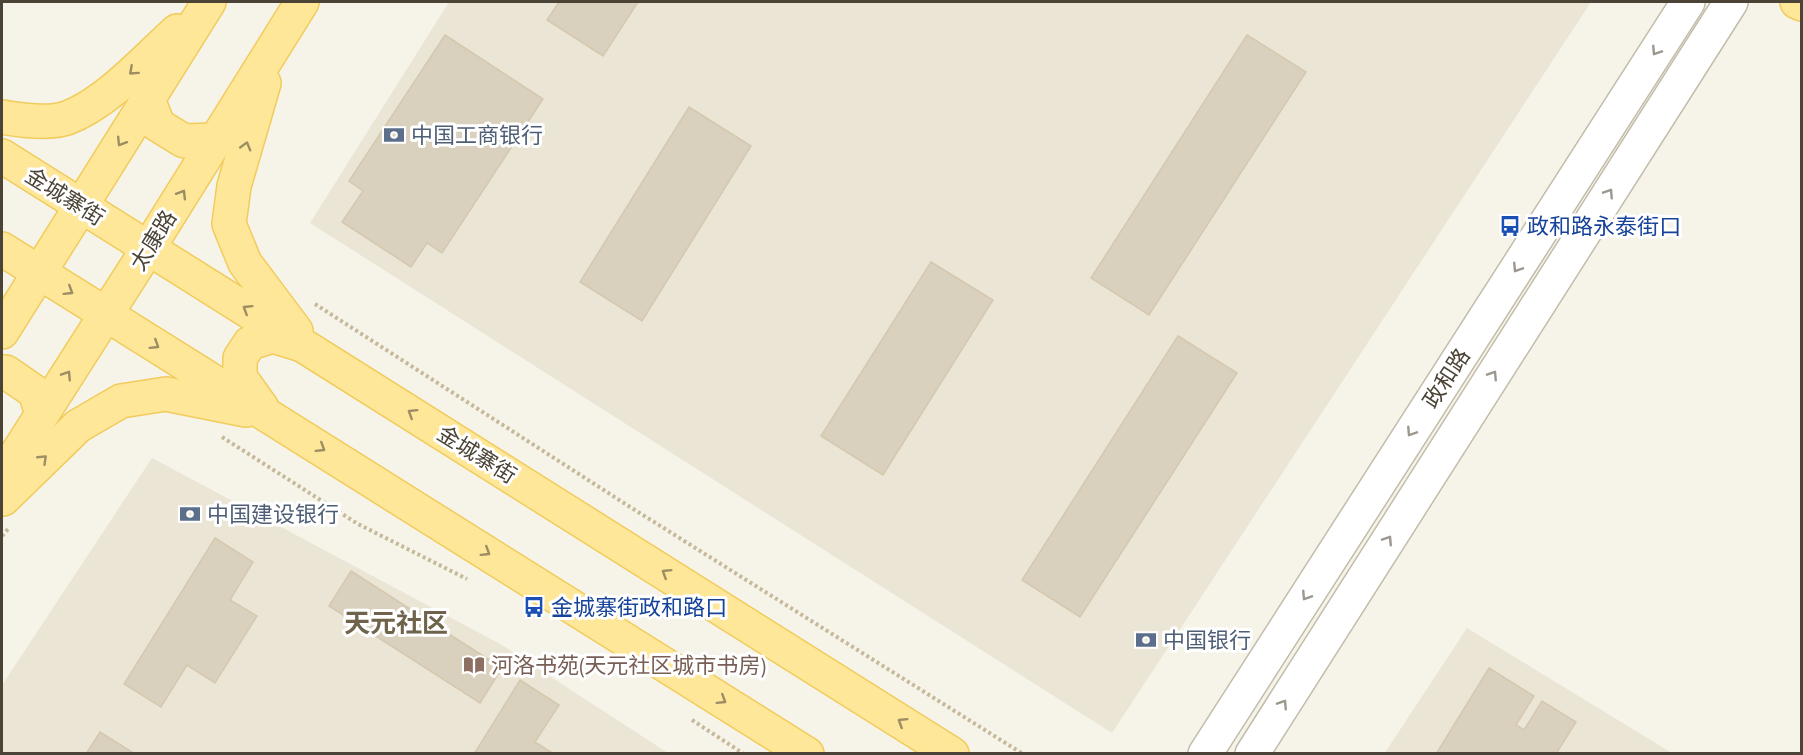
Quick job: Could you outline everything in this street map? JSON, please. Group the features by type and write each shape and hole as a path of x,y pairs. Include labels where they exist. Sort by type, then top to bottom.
{"main road":[{"name":"太康路","path":"2,477 149,248 302,2"},
{"path":"1797,2 1802,4"},
{"path":"2,332 208,3"},
{"path":"2,117 25,121 65,118 105,96 208,3"},
{"path":"274,45 234,186 229,224 244,263 308,347"},
{"path":"148,99 158,124 184,141 215,140"},
{"name":"金城寨街","path":"2,156 951,753"},
{"path":"2,249 807,753"},
{"path":"267,414 240,377 240,358 250,343 273,336 308,347"},
{"path":"2,372 6,372 35,392 42,414"},
{"path":"2,500 78,426 121,401 166,394 267,414"}],"street":[{"name":"政和路","path":"1205,753 1688,2"},
{"name":"政和路","path":"1252,753 1731,2"}],"path":[{"path":"314,303 627,505 1023,753"},
{"path":"213,432 358,524 472,581"},
{"path":"684,715 744,753"}],"shaded area":[{"path":"449,2 1591,2 1112,733 310,223"},
{"path":"152,458 502,645 668,753 2,754 2,685"},
{"path":"1467,628 1672,753 1384,754"}],"building":[{"path":"559,2 638,2 603,56 547,20"},
{"path":"445,35 543,99 442,253 427,243 411,267 342,222 363,191 349,181"},
{"path":"1247,35 1306,72 1149,315 1091,278"},
{"path":"689,107 751,146 642,321 580,282"},
{"path":"931,262 993,300 883,475 821,436"},
{"path":"1178,336 1237,373 1080,617 1022,580"},
{"path":"215,538 253,562 230,600 257,616 215,683 187,665 161,707 124,684"},
{"path":"351,571 502,668 480,703 329,606"},
{"path":"1489,668 1534,696 1516,725 1524,730 1542,701 1576,722 1556,754 1436,754"},
{"path":"520,680 559,705 535,742 554,754 474,754"},
{"path":"100,732 135,754 86,754"}],"place":[{"name":"中国工商银行","path":"394,135"},
{"name":"政和路永泰街口","path":"1510,226"},
{"name":"中国建设银行","path":"190,514"},
{"name":"金城寨街政和路口","path":"534,607"},
{"name":"中国银行","path":"1146,640"},
{"name":"河洛书苑(天元社区城市书房)","path":"474,665"}],"district":[{"name":"天元社区","path":"396,622"}]}
